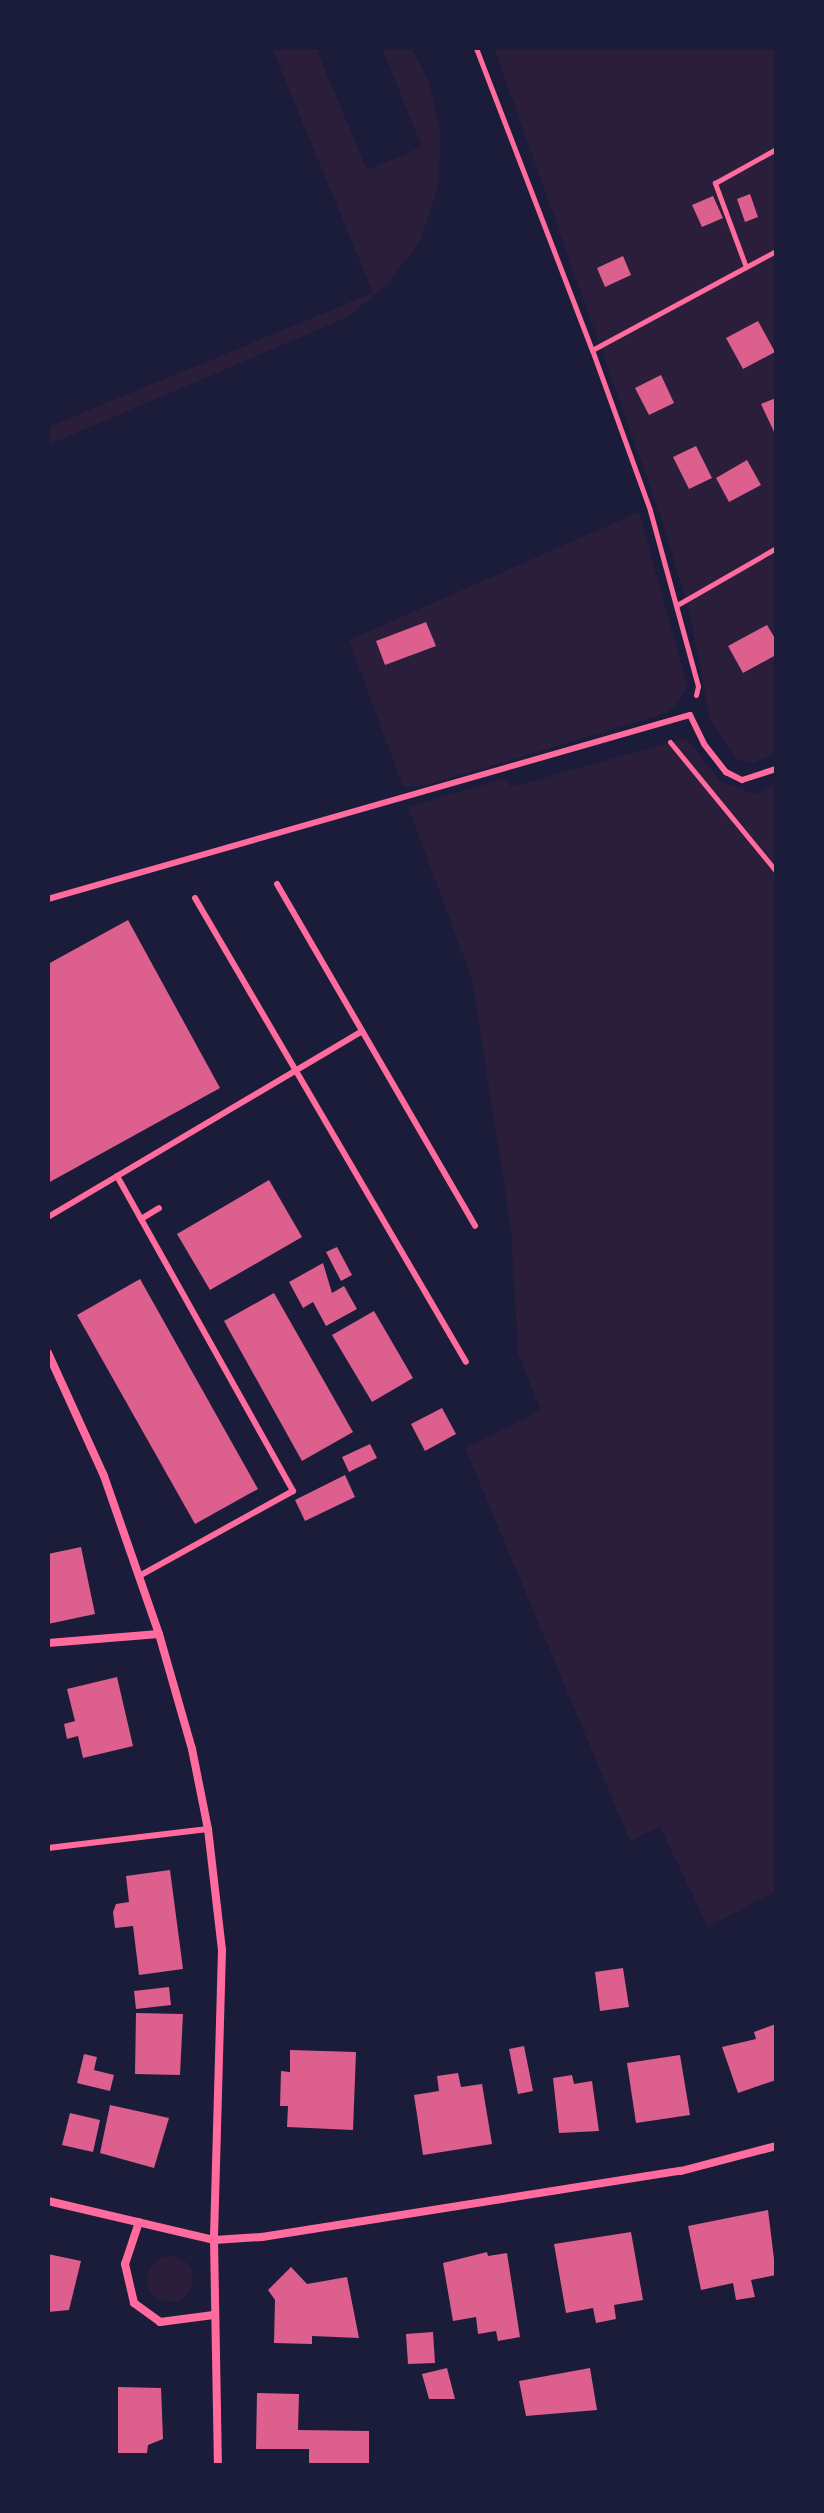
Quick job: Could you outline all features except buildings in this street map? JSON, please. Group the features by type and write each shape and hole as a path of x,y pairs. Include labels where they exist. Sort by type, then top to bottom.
{"street":[{"path":"48,1353 104,1476 159,1634 192,1749 208,1829 222,1950 214,2240 218,2465"},
{"path":"48,1643 159,1634"},
{"path":"48,2201 214,2240 681,2171 776,2146"},
{"path":"139,2222 125,2264 134,2303 160,2322 214,2315"}],"lane":[{"path":"48,899 690,715 704,744 726,772 742,780 776,769"},
{"path":"277,884 475,1226"},
{"path":"195,898 466,1362"},
{"path":"48,1217 362,1031"},
{"path":"117,1176 293,1491 139,1576"},
{"path":"141,1219 159,1208"},
{"path":"48,1848 208,1829"}],"path":[{"path":"476,48 650,510 698,686 690,715"},
{"path":"746,267 715,183 776,149"},
{"path":"592,350 776,251"},
{"path":"677,605 776,548"},
{"path":"656,726 776,871"},
{"path":"776,1574 776,1593"}],"shaded area":[{"path":"272,48 328,48 318,53 367,170 422,147 382,48 412,48 429,82 441,135 438,188 421,239 389,283 348,317 48,445 48,427 373,293"},
{"path":"494,48 776,48 776,753 752,763 736,760 710,720 689,610 659,511"},
{"path":"639,512 687,685 680,701 667,713 430,784 403,787 349,640"},
{"path":"686,738 721,782 755,794 776,783 776,1891 708,1927 660,1827 630,1841 465,1448 541,1410 518,1353 511,1229 472,979 408,807 506,778 511,787"},
{"path":"170,2256 186,2263 193,2279 186,2295 170,2302 154,2295 147,2279 154,2263"}]}
